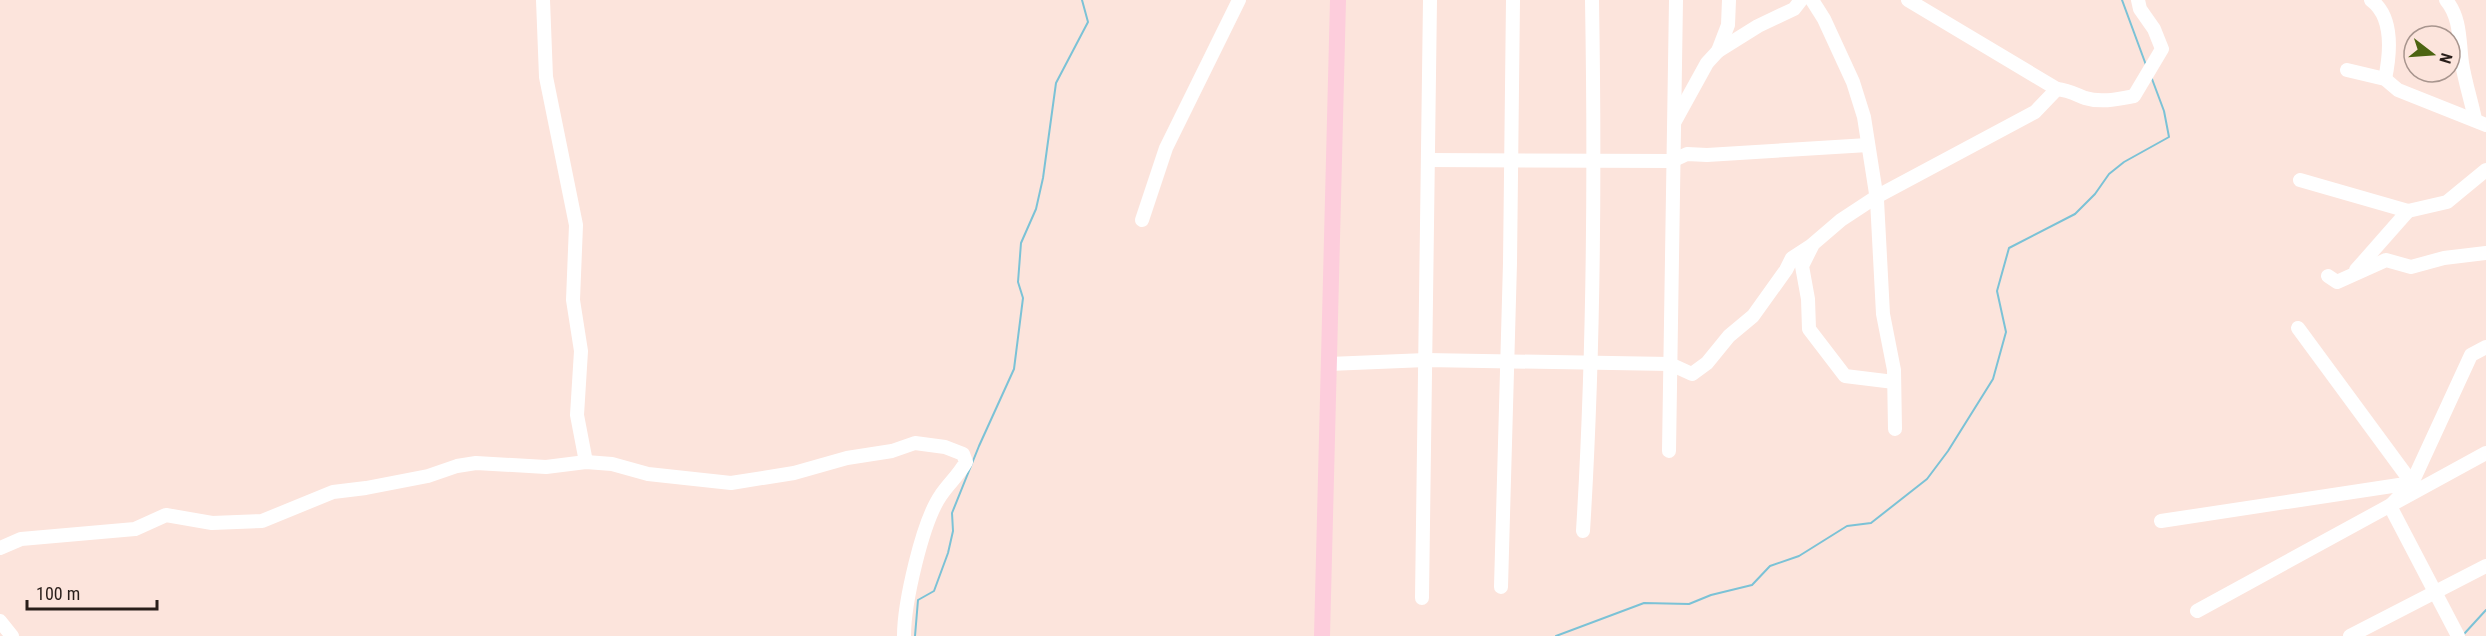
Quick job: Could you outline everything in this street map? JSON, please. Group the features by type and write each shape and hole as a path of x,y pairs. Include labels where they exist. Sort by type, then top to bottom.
{"main road":[{"path":"1322,636 1338,0"}],"street":[{"path":"543,0 546,77 576,225 573,300 581,351 577,415 586,462"},
{"path":"1142,220 1166,148 1239,0"},
{"path":"1422,598 1430,0"},
{"path":"1501,587 1514,0"},
{"path":"1583,531 1591,363 1594,161 1592,0"},
{"path":"1669,451 1676,0"},
{"path":"1718,51 1728,25 1729,0"},
{"path":"1673,124 1707,63 1718,51 1758,26 1794,9 1801,0"},
{"path":"1812,0 1824,19 1853,82 1864,117 1876,197 1883,314 1894,370 1894,429"},
{"path":"1908,0 2057,89 2067,90 2086,98 2103,100 2134,96 2162,49 2154,29 2140,9 2138,0"},
{"path":"2371,0 2382,11 2386,22 2389,62 2385,79"},
{"path":"2446,0 2452,7 2461,36 2463,64 2480,122"},
{"path":"2348,70 2385,79 2398,90 2480,122"},
{"path":"1329,364 1426,360 1670,364 1692,374 1707,363 1729,336 1754,316 1792,258 1814,244 1840,220 1876,197 2035,112 2057,89"},
{"path":"1429,160 1672,161 1687,153 1707,155 1869,145"},
{"path":"2300,180 2408,211 2447,202 2486,170"},
{"path":"2354,273 2408,211"},
{"path":"1814,244 1802,266 1809,299 1809,329 1845,376 1894,382"},
{"path":"2328,276 2337,282 2386,260 2411,267 2444,258 2486,253"},
{"path":"2298,328 2412,483"},
{"path":"2390,506 2412,483 2471,355 2486,347"},
{"path":"0,548 21,539 135,529 166,515 212,523 262,521 333,492 397,482 476,463 546,467 586,462 612,464 648,474 731,483 794,473 847,458 891,451 915,443 945,447 963,454 966,462 958,477 940,496 925,532 911,585 904,636"},
{"path":"2197,611 2486,453"},
{"path":"2161,521 2412,483"},
{"path":"2390,506 2458,636"},
{"path":"2350,636 2486,566"}],"waterway":[{"path":"915,636 918,600 934,591 948,553 953,531 952,513 1014,369 1023,298 1018,282 1021,243 1036,209 1043,178 1056,83 1088,22 1082,0"},
{"path":"2122,0 2146,65"},
{"path":"1556,636 1644,603 1689,604 1711,595 1752,585 1770,566 1799,556 1847,526 1871,523 1927,479 1948,451 1993,379 2006,332 1997,291 2009,248 2075,214 2095,194 2109,174 2124,162 2169,137 2164,111 2152,79"},
{"path":"2464,634 2486,610"}]}
